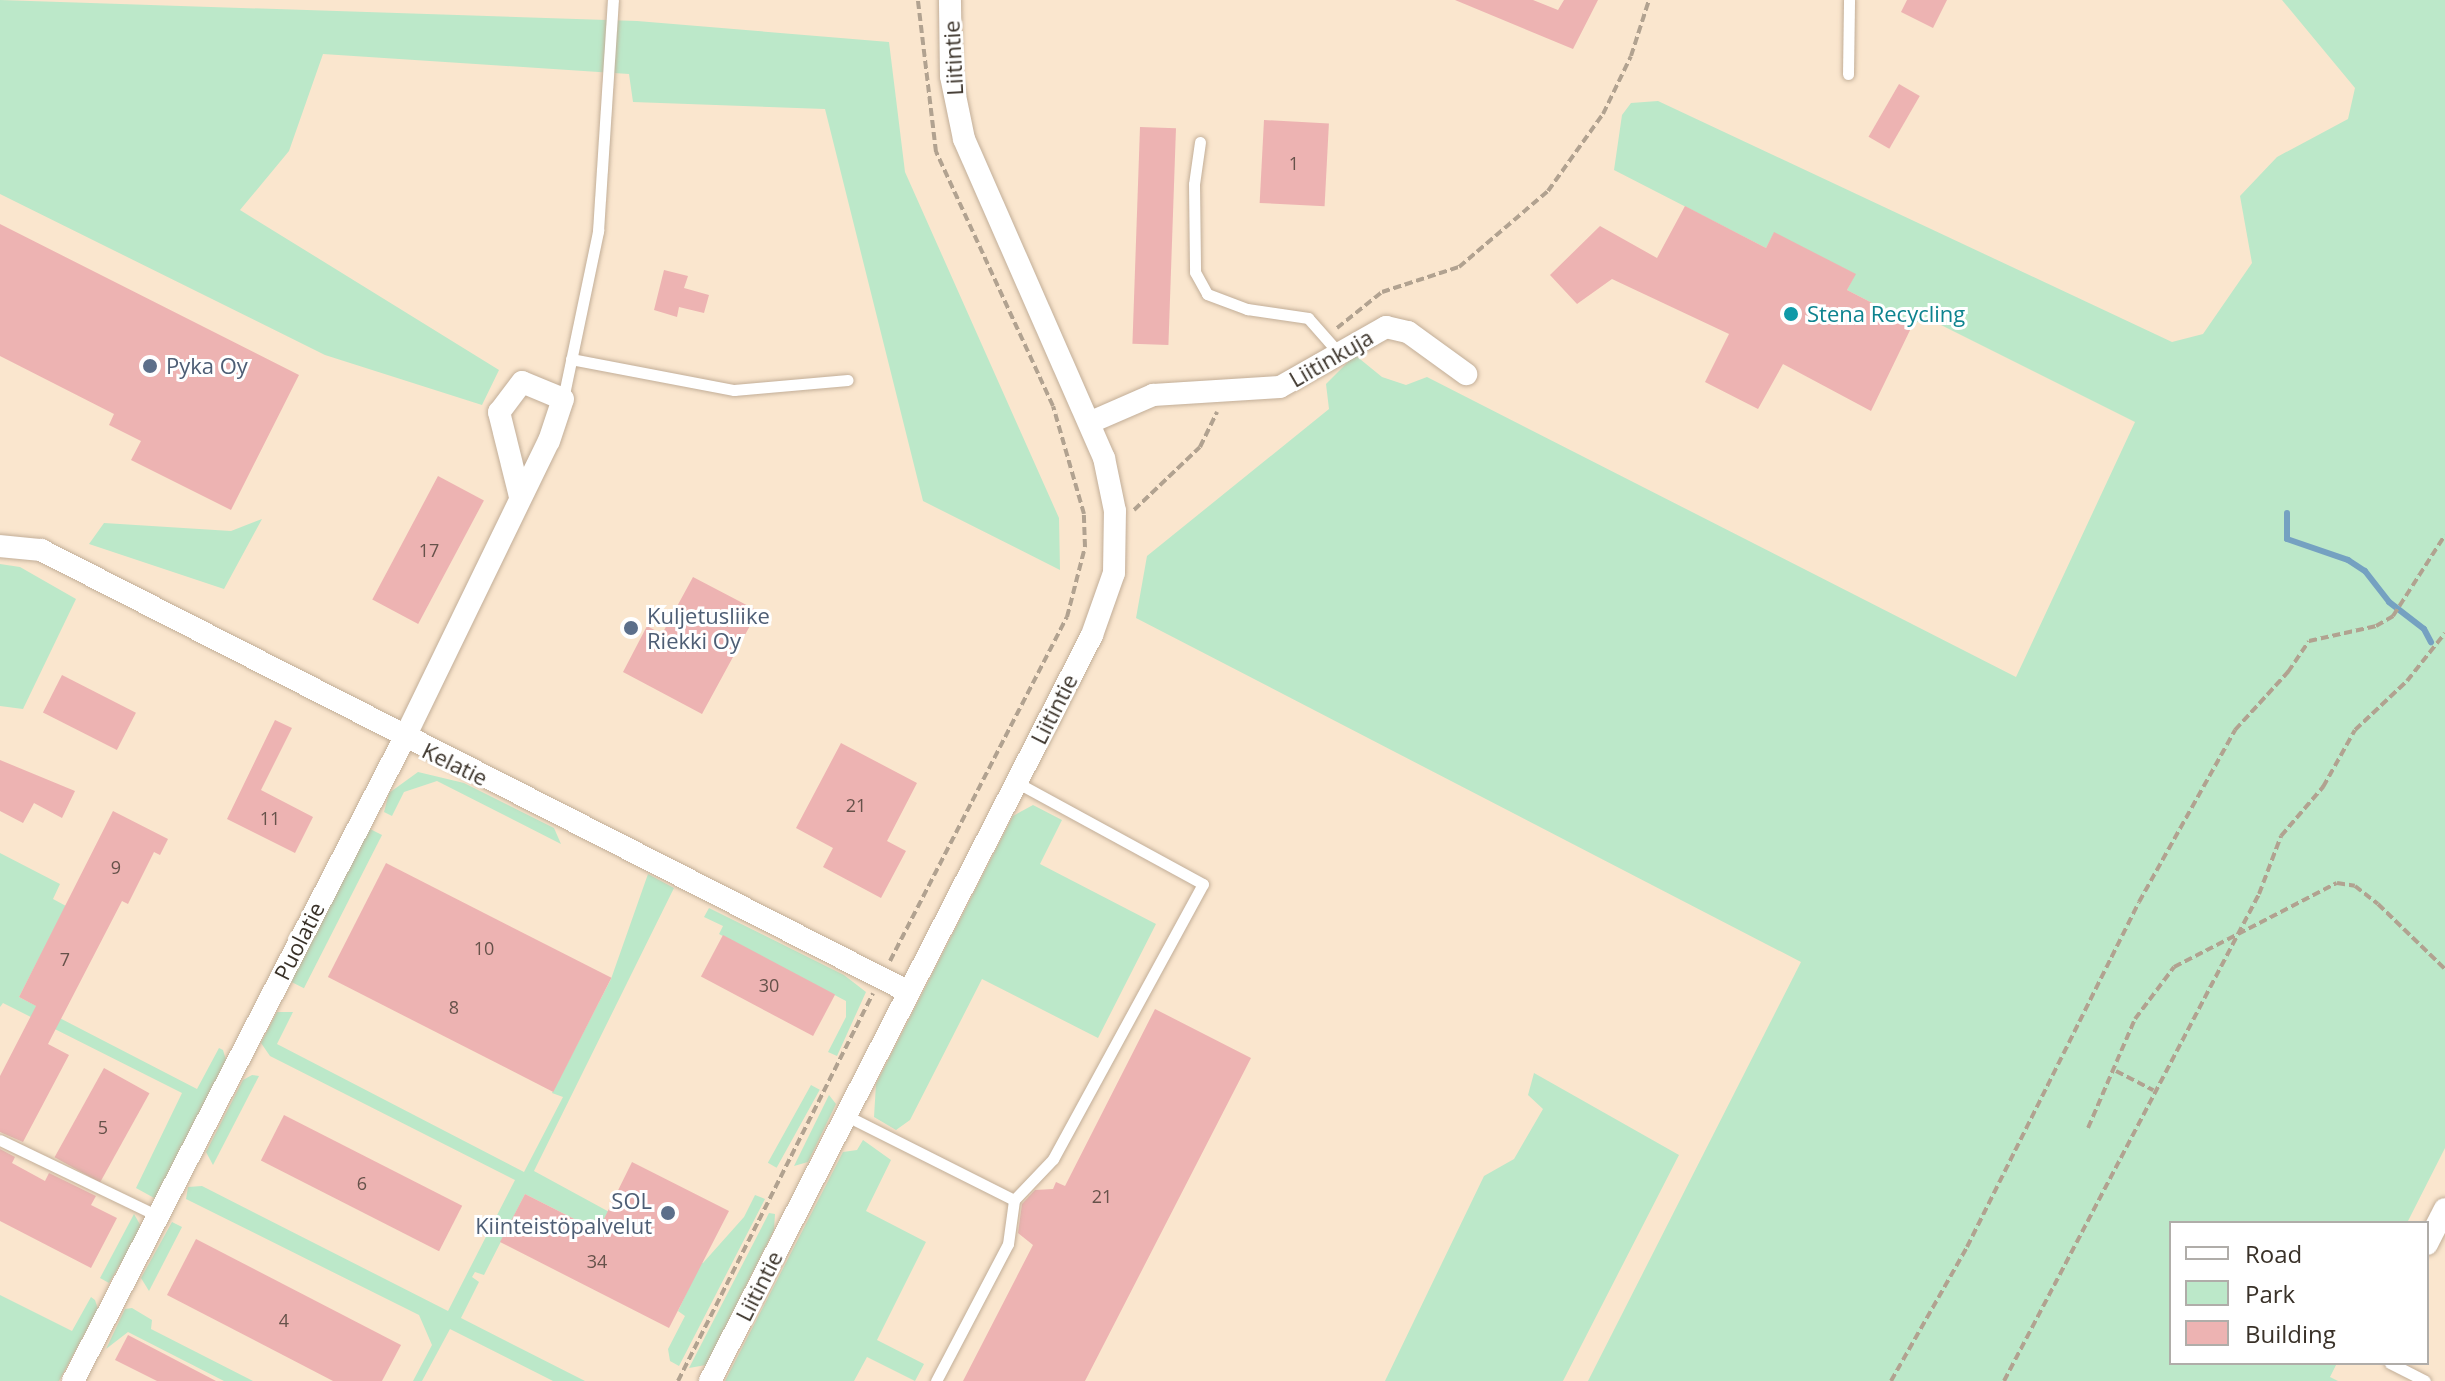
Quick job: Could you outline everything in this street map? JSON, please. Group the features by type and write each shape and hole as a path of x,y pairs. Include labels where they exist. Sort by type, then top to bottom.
{"street":[{"name":"Liitintie","path":"710,1381 1016,782 1106,601 1114,573 1115,511 1091,422 964,139 952,88 950,0"},
{"name":"Liitinkuja","path":"1091,422 1153,395 1280,387 1332,344 1386,327 1408,332 1466,374"},
{"path":"520,497 499,412 522,382 563,399"},
{"name":"Puolatie","path":"73,1381 404,739 549,441 563,399"},
{"name":"Kelatie","path":"0,546 41,550 404,739 909,992"},
{"path":"2429,1240 2445,1209"}],"lane":[{"path":"563,399 598,231 613,0"},
{"path":"1848,74 1849,0"},
{"path":"1200,142 1194,184 1195,272 1207,294 1247,309 1308,318 1332,344"},
{"path":"571,359 734,390 848,380"},
{"path":"936,1381 1008,1244 1014,1200 1053,1159 1203,884 1016,782"},
{"path":"845,1115 1014,1200"},
{"path":"0,1140 156,1215"},
{"path":"2394,1365 2425,1381"}],"path":[{"path":"678,1381 880,978 1067,617 1083,570 1084,514 1053,406 936,152 918,0"},
{"path":"1332,344 1382,292 1459,267 1548,191 1603,114 1631,56 1649,0"},
{"path":"1084,514 1134,511 1200,447 1217,418 1219,392"},
{"path":"1891,1381 1967,1247 2139,902 2235,730 2259,707 2309,641 2376,626 2393,616 2445,535"},
{"path":"2004,1381 2153,1090 2240,929 2281,836 2323,787 2355,730 2407,681 2445,633"},
{"path":"2088,1128 2116,1071 2135,1019 2174,967 2240,929 2337,883 2355,886 2445,969"},
{"path":"2116,1071 2153,1090"}],"green space":[{"path":"0,0 637,21 889,42 905,172 1059,518 1060,570 923,501 825,109 633,102 629,74 323,54 289,151 240,210 499,370 482,405 325,355 0,194"},
{"path":"2282,0 2445,0 2445,1148 2408,1221 2169,1221 2169,1365 2336,1365 2330,1377 2338,1381 1588,1381 1801,962 1136,618 1147,556 1329,409 1326,384 1355,355 1382,377 1406,385 1427,377 2016,677 2135,422 1927,318 1913,324 1847,290 1855,274 1774,233 1766,248 1614,170 1622,115 1631,103 1658,101 2172,342 2203,334 2252,263 2240,196 2277,157 2348,119 2355,88"},
{"path":"262,519 224,589 89,544 104,523 231,531"},
{"path":"0,564 20,567 76,599 23,709 0,706"},
{"path":"418,772 464,783 554,828 561,844 437,781 404,792 392,816 384,812 389,793"},
{"path":"1033,805 1062,820 1040,864 1156,924 1098,1038 982,979 910,1120 896,1130 874,1117 876,1084 1013,816"},
{"path":"369,828 382,835 304,988 291,981"},
{"path":"0,853 60,884 53,899 66,906 19,997 197,1089 219,1048 223,1050 226,1060 156,1199 136,1188 182,1093 3,1003 0,1007"},
{"path":"648,874 674,888 534,1171 703,1263 744,1217 755,1195 765,1199 679,1366 670,1361 668,1349 685,1316 678,1311 693,1279 525,1194 484,1275 475,1272 472,1277 479,1282 461,1318 585,1381 553,1381 450,1329 422,1381 413,1381 432,1345 419,1315 186,1199 188,1187 202,1186 448,1311 515,1180 270,1056 261,1043 277,1012 293,1012 277,1044 524,1172 563,1097 552,1093 611,979"},
{"path":"709,908 844,975 866,992 837,1056 828,1052 846,1017 846,1001 719,934 723,926 704,917"},
{"path":"1534,1073 1679,1155 1563,1381 1385,1381 1484,1176 1514,1159 1543,1109 1528,1095"},
{"path":"252,1075 259,1076 213,1165 206,1152 243,1080"},
{"path":"811,1085 820,1090 777,1168 768,1163"},
{"path":"829,1095 836,1104 808,1162 794,1166"},
{"path":"863,1140 891,1160 866,1211 926,1242 877,1340 924,1364 915,1381 867,1357 854,1381 725,1381 843,1152 857,1150"},
{"path":"769,1213 775,1214 774,1230 706,1365 689,1368"},
{"path":"134,1214 142,1228 109,1283 100,1278"},
{"path":"172,1222 182,1227 149,1291 141,1278"},
{"path":"0,1295 72,1331 91,1297 95,1300 98,1309 59,1381 0,1381"},
{"path":"132,1308 152,1320 151,1329 253,1381 224,1381 128,1332 106,1349 125,1309"}],"building":[{"path":"1455,0 1533,0 1558,10 1564,0 1598,0 1573,49"},
{"path":"1907,0 1947,0 1933,28 1901,12"},
{"path":"1899,84 1920,96 1889,149 1868,137"},
{"path":"1264,120 1329,123 1325,206 1260,203"},
{"path":"1140,127 1176,128 1168,345 1132,344"},
{"name":"Stena Recycling","path":"1685,206 1766,248 1774,232 1856,274 1847,290 1913,324 1871,411 1783,364 1758,409 1705,382 1729,334 1612,279 1577,304 1550,275 1600,226 1657,258"},
{"name":"Pyka Oy","path":"0,224 299,375 231,510 131,460 141,441 109,425 114,414 0,356"},
{"path":"664,270 688,276 684,288 709,295 704,313 679,307 677,317 654,310"},
{"path":"438,476 484,500 418,624 372,600"},
{"path":"693,577 758,611 702,714 623,672 647,626 662,634"},
{"path":"62,675 136,713 117,750 43,712"},
{"path":"275,720 292,728 261,790 313,817 295,853 227,819"},
{"path":"841,743 917,783 887,841 906,851 881,898 823,867 833,848 796,828"},
{"path":"0,760 75,791 62,818 34,803 23,823 0,811"},
{"path":"113,811 168,839 160,855 154,852 128,904 122,901 48,1044 69,1055 23,1142 0,1132 0,1076 36,1006 19,997"},
{"path":"386,863 611,978 553,1092 328,977"},
{"path":"723,935 835,995 813,1036 701,976"},
{"path":"1155,1009 1251,1058 1085,1381 963,1381 1033,1245 1018,1233 1022,1204 1035,1190 1053,1189 1056,1182 1065,1186"},
{"path":"104,1068 149,1093 100,1182 55,1157"},
{"path":"284,1115 462,1206 439,1251 261,1160"},
{"path":"0,1149 15,1157 12,1163 45,1181 49,1173 96,1196 91,1205 117,1218 91,1268 0,1221"},
{"path":"632,1162 729,1211 669,1328 500,1242 525,1194 598,1231"},
{"path":"196,1239 401,1345 382,1381 333,1381 167,1295"},
{"path":"128,1335 216,1381 157,1381 115,1360"}],"waterway":[{"path":"2287,513 2287,539 2348,560 2365,571 2389,602 2424,629 2431,642"}],"place":[{"name":"Stena Recycling","path":"1791,314"},
{"name":"Pyka Oy","path":"150,366"},
{"name":"Kuljetusliike Riekki Oy","path":"631,628"},
{"name":"SOL Kiinteistöpalvelut","path":"668,1213"}]}
